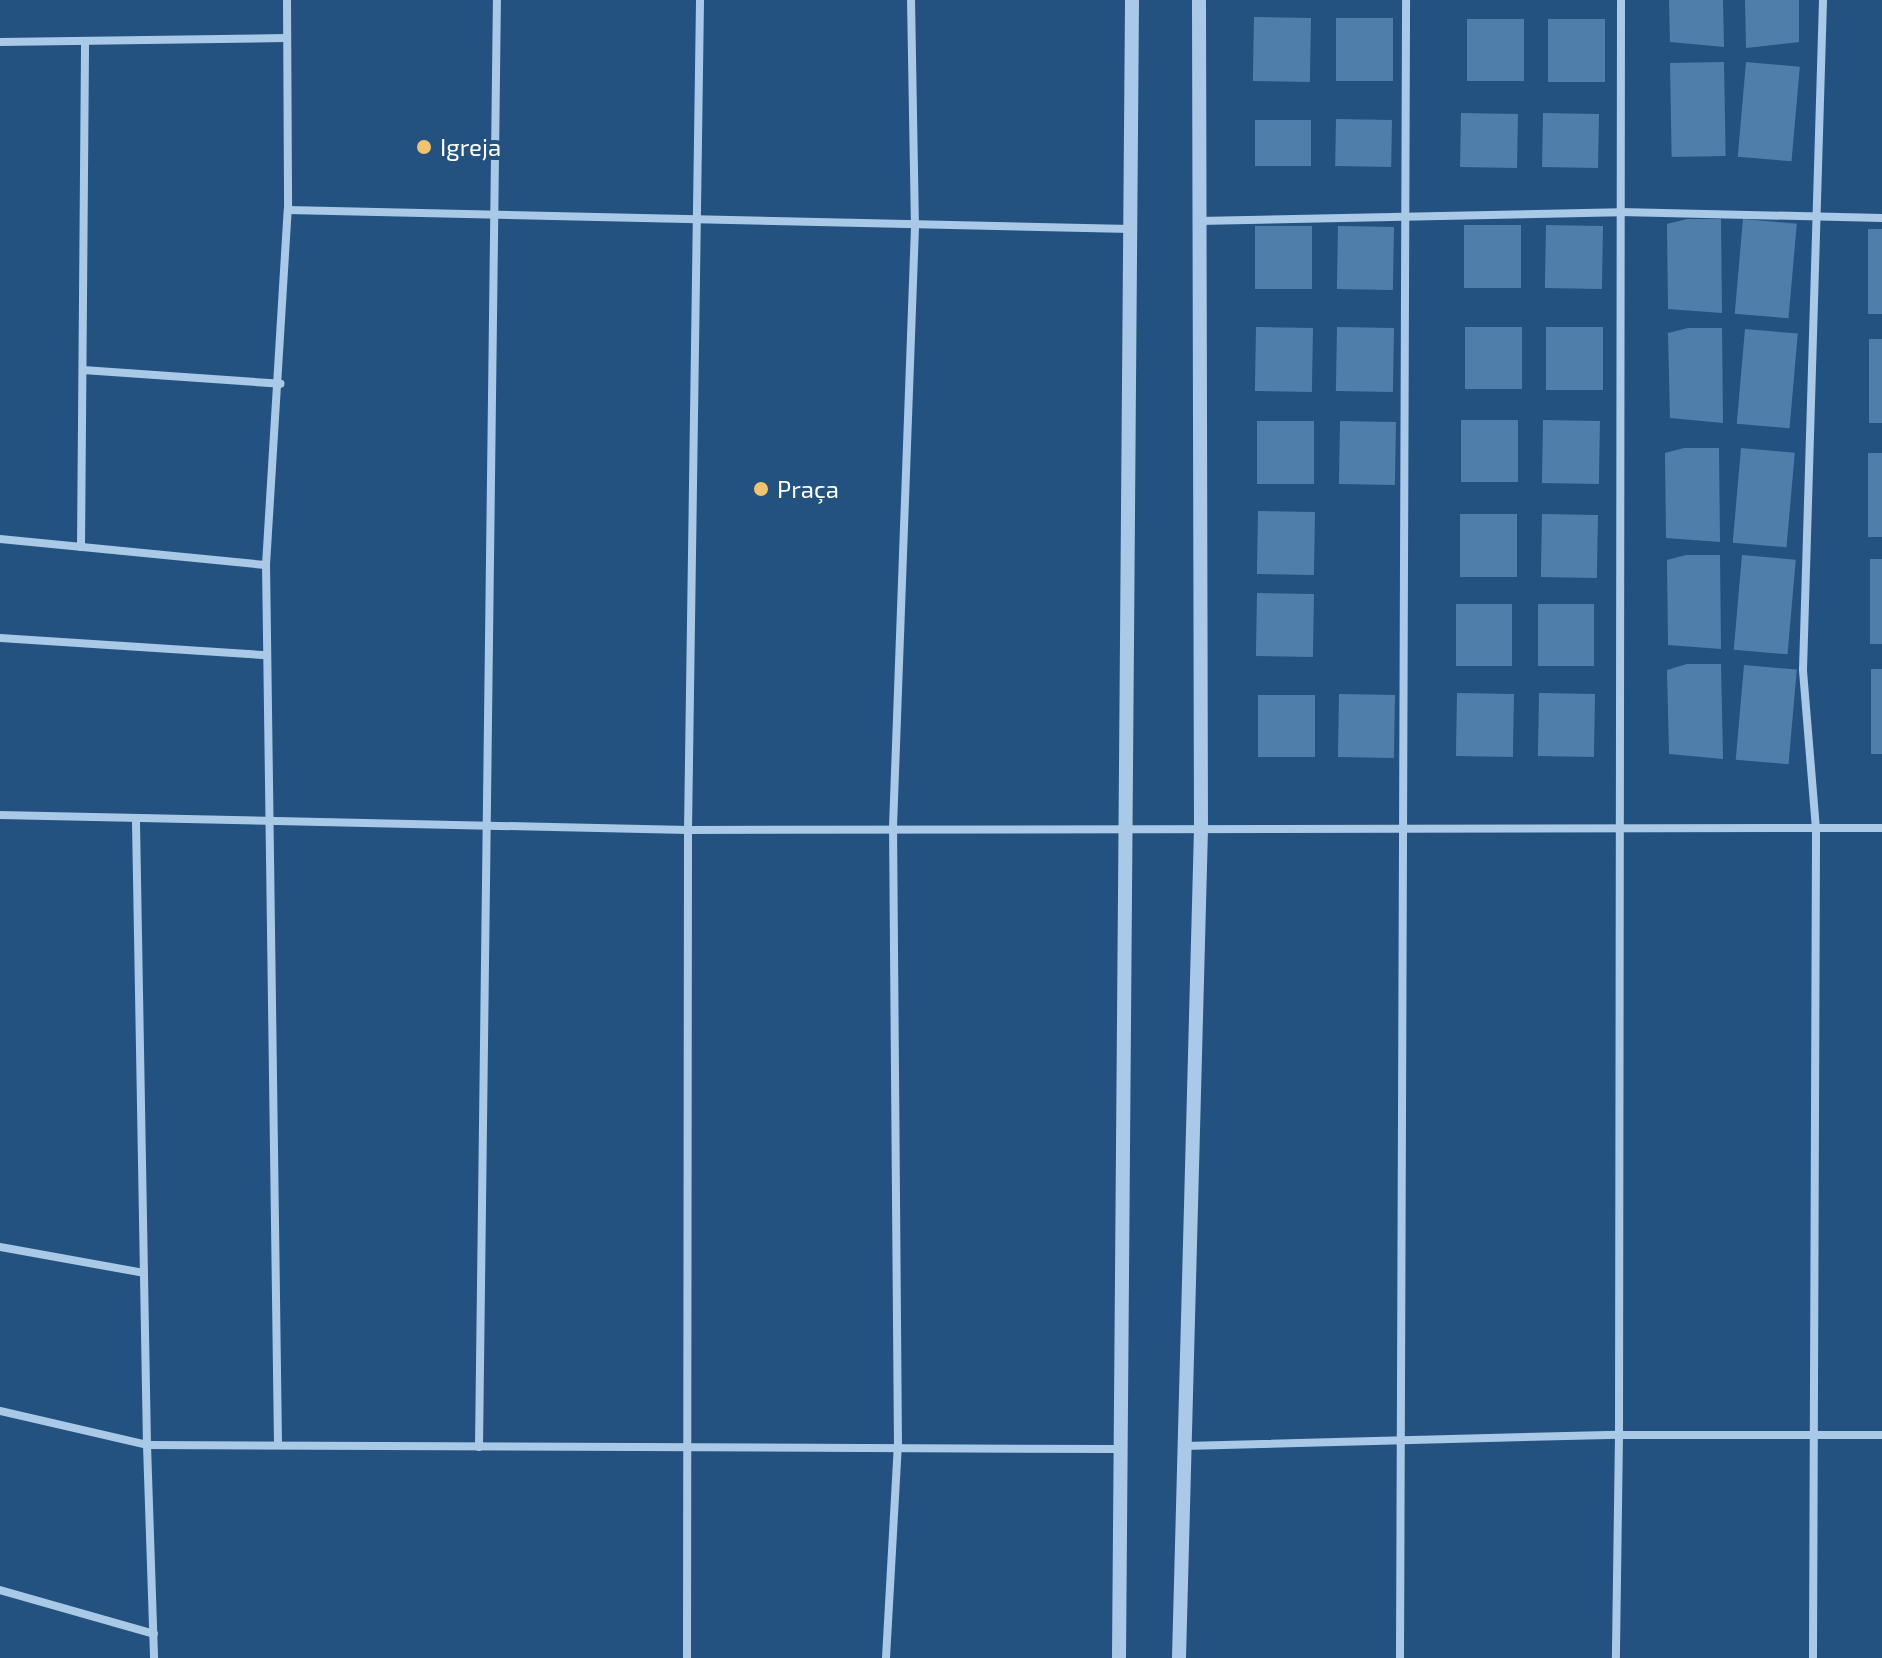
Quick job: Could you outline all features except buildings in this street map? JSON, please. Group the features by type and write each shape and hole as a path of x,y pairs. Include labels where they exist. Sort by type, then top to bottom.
{"street":[{"path":"278,1444 265,823 266,565 281,384 288,210 287,0"},
{"path":"479,1447 498,210 497,0"},
{"path":"687,1658 688,830 700,0"},
{"path":"886,1658 898,1446 893,827 915,228 911,0"},
{"path":"1119,1658 1132,0"},
{"path":"1179,1658 1201,828 1199,0"},
{"path":"1400,1658 1397,1442 1405,827 1406,0"},
{"path":"1616,1658 1619,1435 1616,825 1621,0"},
{"path":"1813,1658 1816,829 1803,670 1823,0"},
{"path":"0,42 85,44 287,38"},
{"path":"81,547 85,44"},
{"path":"288,210 498,210 697,223 1131,229"},
{"path":"1199,221 1620,212 1882,218"},
{"path":"83,370 281,384"},
{"path":"0,539 266,565"},
{"path":"0,638 266,655"},
{"path":"0,815 136,822 688,830 1616,825 1882,828"},
{"path":"136,822 147,1445 154,1658"},
{"path":"0,1247 144,1273"},
{"path":"0,1411 147,1445 1121,1449"},
{"path":"1185,1446 1619,1435 1882,1435"},
{"path":"0,1590 154,1634"}],"place":[{"name":"Igreja","path":"424,147"},
{"name":"Praça","path":"761,489"}]}
